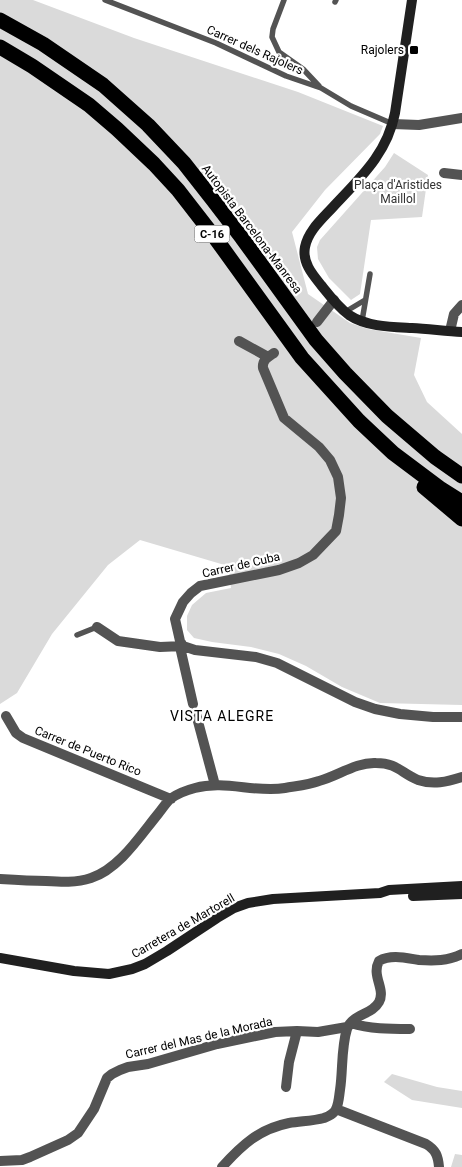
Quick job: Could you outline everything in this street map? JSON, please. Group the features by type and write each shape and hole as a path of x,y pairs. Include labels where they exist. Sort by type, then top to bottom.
{"highway":[{"name":"Autopista Barcelona-Manresa","path":"0,20 43,44 103,85 148,125 184,163 242,238 316,340 345,374 387,416 435,457 462,476"},
{"name":"C-16","path":"0,48 32,66 88,105 154,164 178,190 216,239 302,358 359,421 393,453 441,489 462,502"},
{"path":"393,453 420,484 462,519"}],"main road":[{"path":"412,0 393,124 388,139 374,162 313,229 305,246 305,256 316,280 345,312 355,319 386,326 462,332"},
{"name":"Carretera de Martorell","path":"0,958 74,971 109,974 145,964 217,918 234,908 248,903 273,899 462,886"},
{"name":"Carretera de Martorell","path":"380,893 388,896 462,894"}],"street":[{"path":"393,124 419,125 462,118"},
{"path":"444,173 462,175"},
{"path":"317,322 334,300"},
{"path":"450,331 454,314 462,306"},
{"name":"Carrer de Cuba","path":"215,785 194,709 175,619 183,602 200,586 279,570 299,563 313,555 336,531 340,498 338,477 330,460 319,447 284,418 262,364 271,355 239,342"},
{"path":"97,627 118,641 160,648 181,646 195,650 256,657 277,663 354,702 375,709 400,714 433,717 462,716"},
{"name":"Carrer de Puerto Rico","path":"6,716 16,733 23,738 171,799"},
{"path":"0,880 68,882 81,881 99,875 124,855 171,799 195,788 215,785 260,790 283,788 318,782 359,765 373,763 385,763 417,779 432,783 450,781 462,777"},
{"path":"222,1167 245,1144 263,1132 283,1125 324,1118 336,1109 341,1087 349,1025 358,1016 379,1002 380,992 376,971 379,961 392,957 438,961 462,954"},
{"path":"349,1025 369,1028 410,1029"},
{"name":"Carrer del Mas de la Morada","path":"0,1160 22,1160 68,1140 78,1133 94,1109 106,1078 120,1070 217,1044 275,1032 318,1032 349,1025"},
{"path":"286,1087 289,1062 297,1031"},
{"path":"336,1109 426,1144 435,1150 439,1167"}],"lane":[{"name":"Carrer dels Rajolers","path":"105,0 216,43 286,76 321,88 351,106 393,124"},
{"path":"284,0 272,37 280,52 303,69 321,88"},
{"path":"362,321 370,274"},
{"path":"345,312 365,300"},
{"path":"77,635 97,627"}],"green space":[{"path":"0,0 33,0 134,38 298,92 383,126 380,134 325,190 292,232 308,294 350,323 368,329 421,338 414,375 427,402 462,434 462,705 380,703 342,687 306,666 279,654 251,647 194,638 187,630 187,616 192,605 206,593 231,588 228,566 140,540 108,565 52,634 17,693 0,704"},
{"name":"Plaça d'Aristides Maillol","path":"394,153 428,175 422,217 371,220 360,294 351,300 329,278 318,259 317,247 320,240 385,167"},
{"path":"392,1074 437,1087 462,1091 462,1108 412,1100 384,1082"},
{"path":"455,1154 462,1155 462,1167 451,1167"}],"tunnel":[{"path":"274,353 312,326"}],"place":[{"name":"Rajolers","path":"414,50"}],"district":[{"name":"VISTA ALEGRE","path":"222,716"}]}
